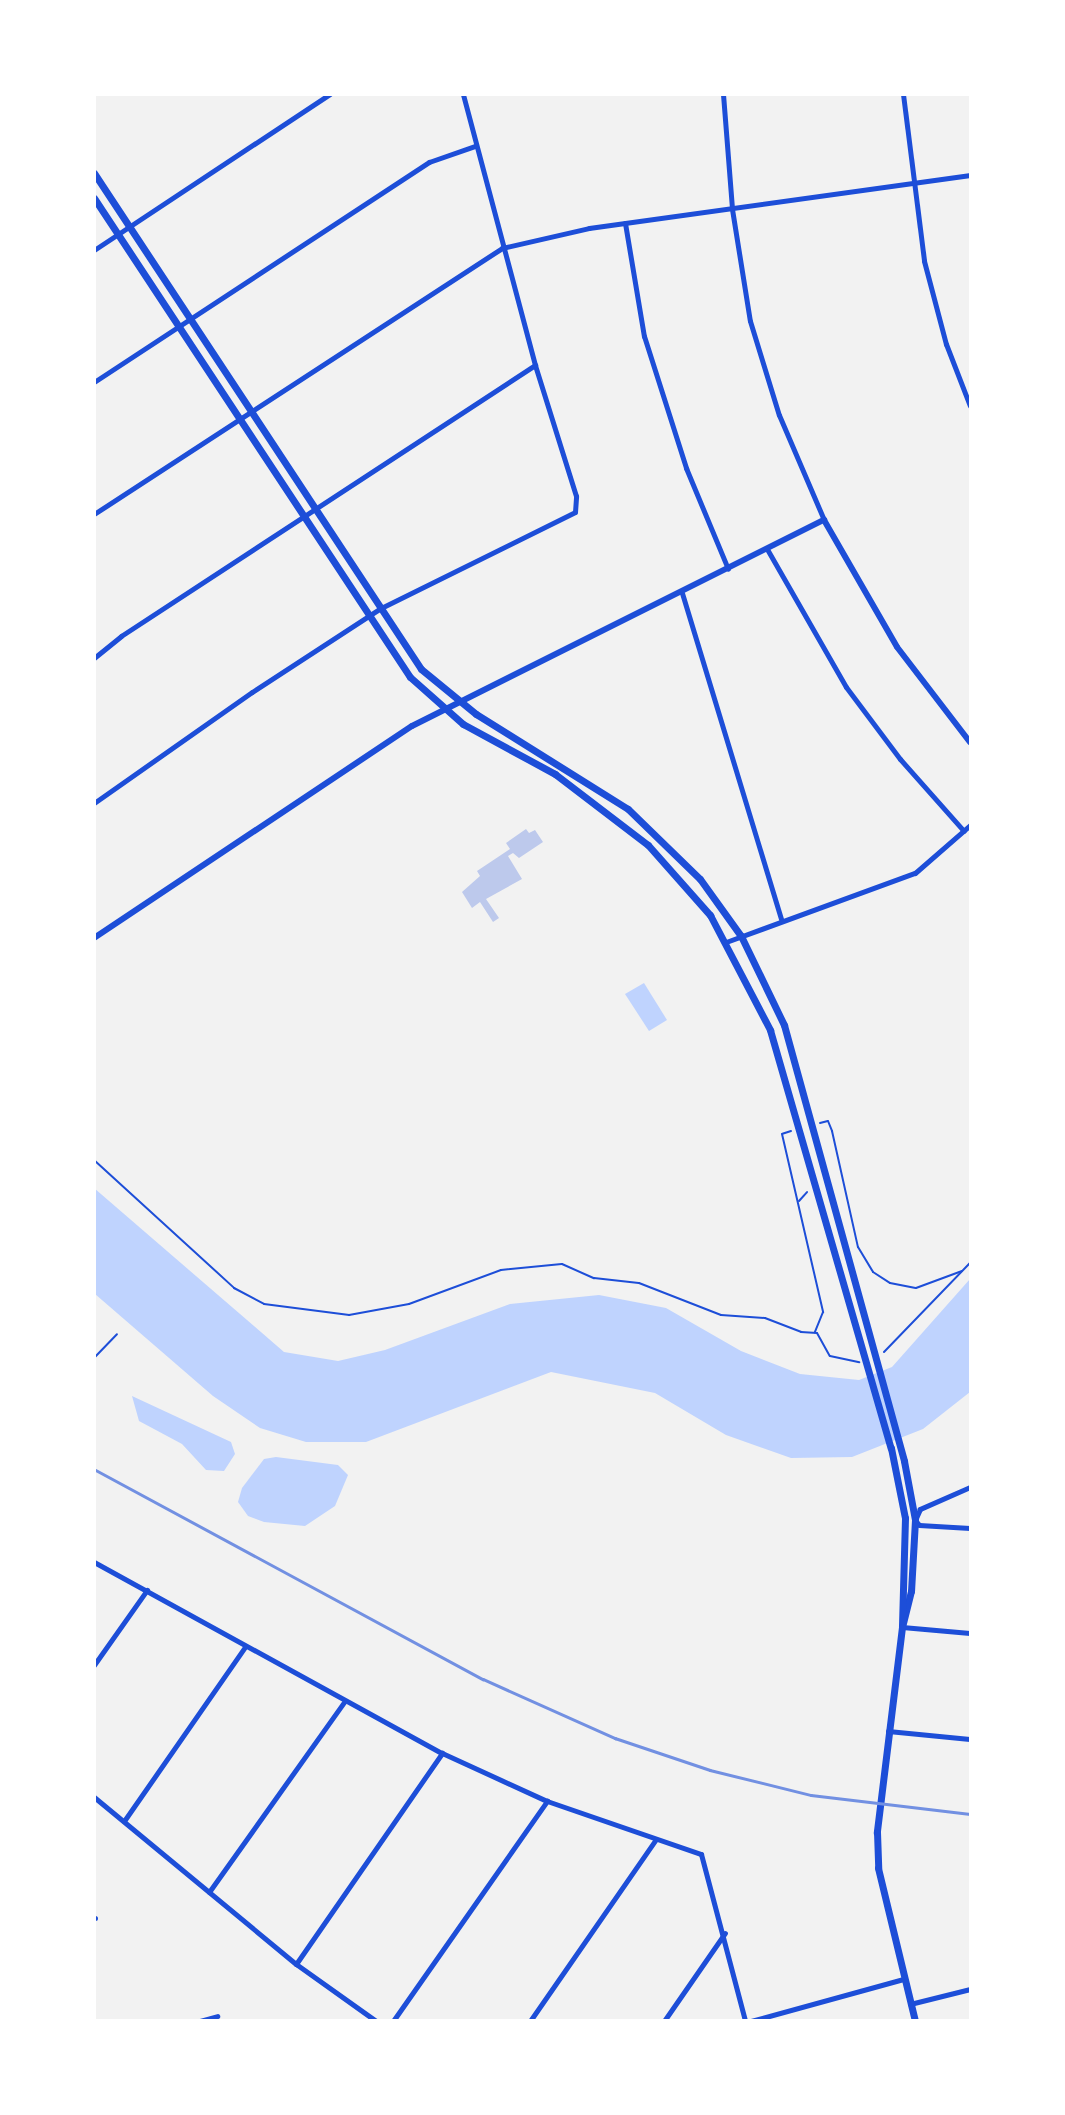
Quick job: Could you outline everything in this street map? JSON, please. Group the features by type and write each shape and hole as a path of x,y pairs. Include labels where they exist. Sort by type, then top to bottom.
{"main road":[{"path":"94,173 421,669 460,702 628,809 700,879 741,936 784,1025 904,1461 915,1520 911,1591 902,1627"},
{"path":"94,198 306,515 410,677 445,709 555,774 619,821 689,888 726,942 770,1030 864,1352 894,1463 905,1518 902,1627 877,1832 878,1868 915,2021"},
{"path":"619,821 628,809"}],"street":[{"path":"94,250 330,94"},
{"path":"94,803 381,608 564,521 575,512 575,504 502,248 463,94"},
{"path":"723,94 732,209 754,332 779,415 824,520 897,647 971,741"},
{"path":"903,94 924,261 946,344 971,406"},
{"path":"94,382 429,162 475,146"},
{"path":"94,514 502,248 559,233 971,175"},
{"path":"625,223 643,336 686,468 728,569"},
{"path":"94,658 534,365"},
{"path":"94,938 445,709 824,520"},
{"path":"767,549 853,697 900,760 964,831"},
{"path":"682,593 781,919"},
{"path":"726,942 781,919 915,873 971,825"},
{"path":"971,1487 920,1509 915,1520 971,1528"},
{"path":"94,1562 344,1702 442,1753 547,1801 701,1854 725,1933 745,2021"},
{"path":"94,1665 147,1590"},
{"path":"902,1627 971,1633"},
{"path":"124,1821 246,1647"},
{"path":"209,1892 344,1702"},
{"path":"888,1731 971,1739"},
{"path":"296,1964 442,1753"},
{"path":"94,1797 296,1964 376,2021"},
{"path":"393,2021 547,1801"},
{"path":"530,2021 656,1839"},
{"path":"664,2021 725,1933"},
{"path":"751,2021 904,1979"},
{"path":"910,2004 971,1989"},
{"path":"200,2021 217,2016"}],"path":[{"path":"821,1123 828,1121 832,1131 858,1247 873,1272 890,1283 916,1288 964,1270"},
{"path":"793,1130 782,1134 823,1312 814,1332"},
{"path":"94,1160 234,1288 264,1304 349,1315 409,1304 501,1270 562,1264 594,1278 639,1283 721,1315 765,1318 801,1332 814,1332"},
{"path":"798,1202 816,1188"},
{"path":"884,1352 971,1263"},
{"path":"814,1332 830,1356 853,1364 862,1361"},
{"path":"94,1358 117,1334"}],"water":[{"path":"644,983 667,1020 649,1031 625,994"},
{"path":"94,1188 284,1352 338,1361 385,1350 510,1304 599,1295 666,1308 741,1351 800,1374 859,1380 892,1367 970,1279 970,1392 923,1429 852,1457 791,1458 726,1435 655,1393 551,1372 366,1442 306,1442 260,1428 213,1396 95,1294"},
{"path":"132,1396 231,1442 235,1454 224,1471 206,1470 182,1444 139,1421"},
{"path":"276,1457 338,1465 348,1475 335,1506 305,1526 264,1522 248,1516 238,1502 242,1488 264,1459"}],"building":[{"path":"526,829 529,833 535,830 543,842 519,858 513,853 508,856 522,879 486,899 499,918 493,922 480,902 472,908 462,892 480,876 477,871 510,849 506,843"}],"railway":[{"path":"94,1469 483,1679 615,1738 710,1770 811,1795 970,1814"}]}
